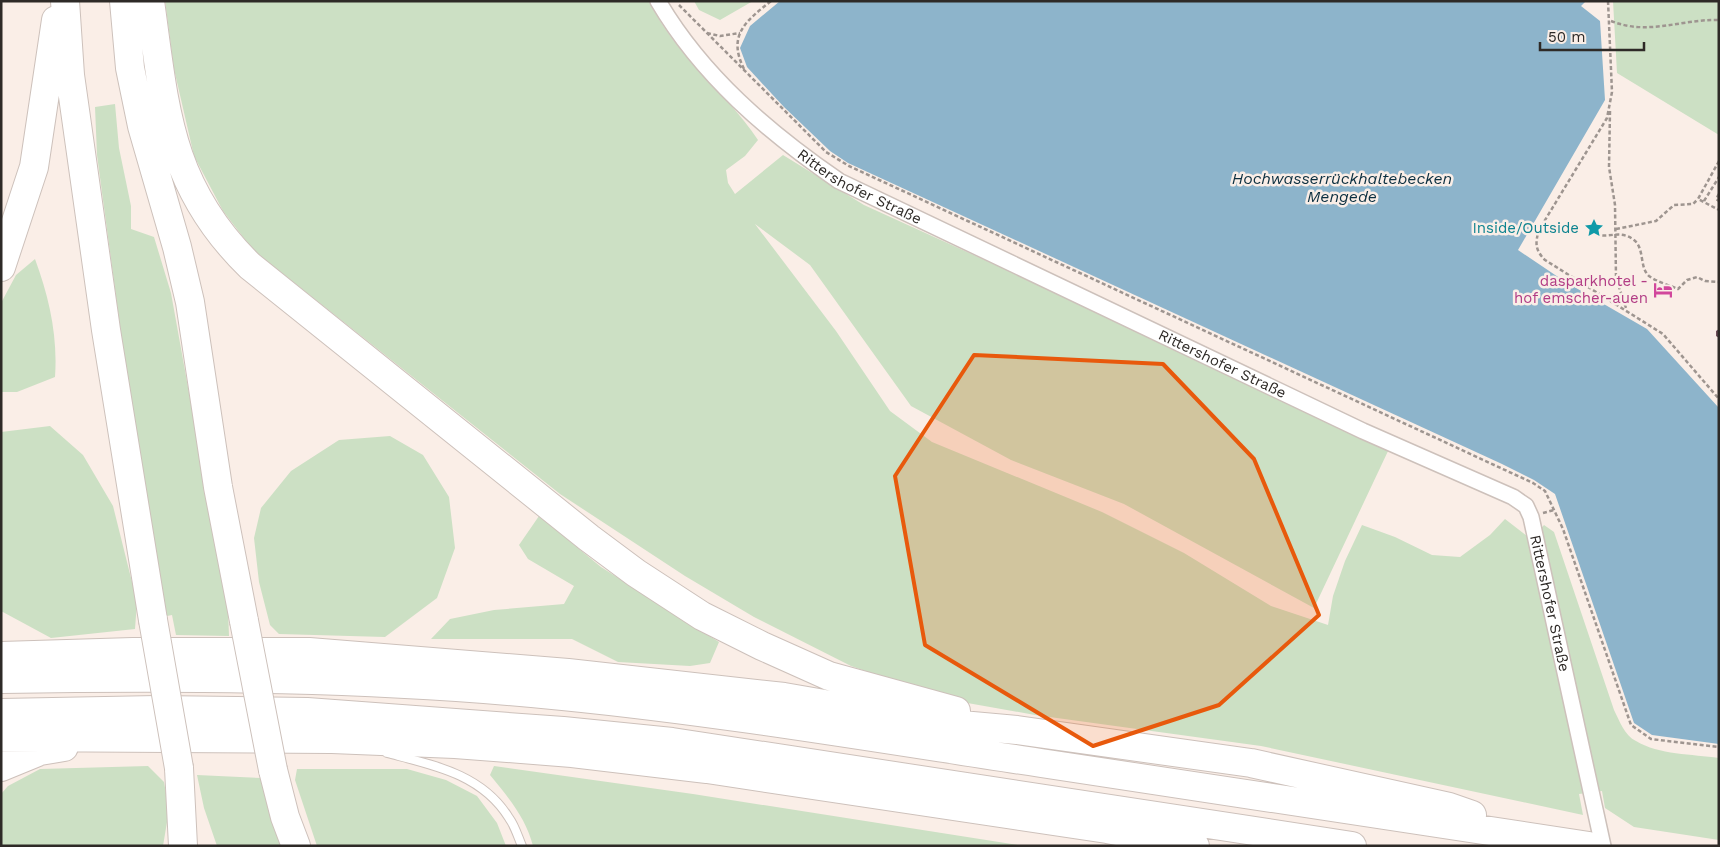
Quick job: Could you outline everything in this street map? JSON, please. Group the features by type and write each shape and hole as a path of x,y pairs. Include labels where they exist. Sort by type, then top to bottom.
{"highway":[{"path":"1,267 34,167 59,1"},
{"path":"65,1 70,75 106,330 179,768 183,846"},
{"path":"124,1 130,68 142,126 177,247 190,302 218,487 273,770 285,817 296,846"},
{"path":"150,1 167,114 186,178 212,226 250,266 589,538 636,573 702,616 829,676 982,718 1017,730"},
{"path":"1,656 133,652 309,652 568,672 784,697 928,722 1017,730 1251,763 1449,807 1539,838"},
{"path":"1,679 150,677 305,679 436,686 564,696 853,734 1589,846"},
{"path":"1,713 157,710 308,712 564,731 672,742 1352,846"},
{"path":"1,737 158,736 332,739 455,744 572,753 707,769 1107,829 1195,846"},
{"path":"1,767 40,751 158,736"}],"street":[{"name":"Rittershofer Straße","path":"658,1 672,25 726,90 789,147 839,181 1363,431 1513,497 1526,506 1531,517 1603,846"}],"lane":[{"path":"130,68 139,148"},
{"path":"332,739 422,762 464,776 495,800 510,818 522,846"}],"path":[{"path":"676,1 705,33 746,72 738,57 736,46 740,33 754,15 771,1"},
{"path":"1608,1 1611,21 1612,92 1609,167 1616,231 1616,278 1627,310"},
{"path":"1611,21 1624,26 1646,29 1719,20"},
{"path":"705,33 720,36 740,33"},
{"path":"1610,107 1601,131 1542,223 1535,243 1538,252 1545,260 1663,334 1719,399"},
{"path":"1596,234 1601,236 1656,221 1674,205 1692,204 1698,199 1719,162"},
{"path":"1704,202 1719,177"},
{"path":"1718,195 1716,199 1719,201"},
{"path":"1698,199 1719,210"},
{"path":"1616,231 1635,241 1639,246 1646,272 1654,279 1678,289 1686,280 1697,277 1705,281 1719,282"}],"highlighted area":[{"path":"974,355 1163,364 1254,459 1319,615 1219,705 1093,746 925,645 895,476"}],"green space":[{"path":"165,1 649,1 673,39 731,105 758,140 745,156 726,170 728,183 735,194 783,155 864,205 1101,313 1267,394 1389,449 1314,608 1124,504 1011,460 911,406 810,265 755,224 836,331 890,411 932,442 1102,512 1184,553 1271,606 1328,625 1333,596 1345,561 1362,525 1395,537 1432,555 1460,557 1490,535 1505,519 1527,536 1536,534 1544,525 1554,532 1614,710 1626,732 1632,739 1655,749 1719,758 1719,840 1634,827 1605,808 1602,791 1579,794 1583,815 1261,746 1035,715 945,699 851,666 754,617 685,576 560,494 253,250 223,211 194,156 174,69"},
{"path":"694,1 753,1 720,20 699,10"},
{"path":"1613,1 1719,1 1719,135 1617,73"},
{"path":"115,104 119,148 131,206 131,229 154,237 171,293 228,609 229,636 176,635 172,615 167,616 140,475 97,155 95,107"},
{"path":"35,259 54,332 55,377 17,392 1,392 1,303 16,275"},
{"path":"50,426 83,455 113,506 137,602 135,629 51,638 1,611 1,432"},
{"path":"390,436 423,455 449,497 455,548 437,598 385,637 279,634 270,625 259,582 254,538 261,508 291,471 339,440"},
{"path":"539,516 601,567 719,642 710,663 690,666 618,662 572,639 431,639 450,619 494,610 564,604 574,586 528,559 519,545"},
{"path":"148,766 164,782 169,810 163,846 1,846 1,794 8,786 40,769"},
{"path":"494,766 693,794 1024,846 533,846 521,817 490,775"},
{"path":"297,769 407,769 446,780 477,796 497,823 506,846 317,846 295,780"},
{"path":"197,775 262,778 280,846 217,846 204,808"}],"water":[{"name":"Hochwasserrückhaltebecken Mengede","path":"780,1 1586,1 1581,6 1600,21 1605,100 1518,250 1564,281 1647,329 1719,408 1719,744 1652,735 1634,723 1555,494 1534,480 1502,464 848,163 830,151 784,107 747,67 740,48 750,26"}],"place":[{"name":"Inside/Outside","path":"1594,228"},
{"name":"dasparkhotel - hof emscher-auen","path":"1663,290"}]}
